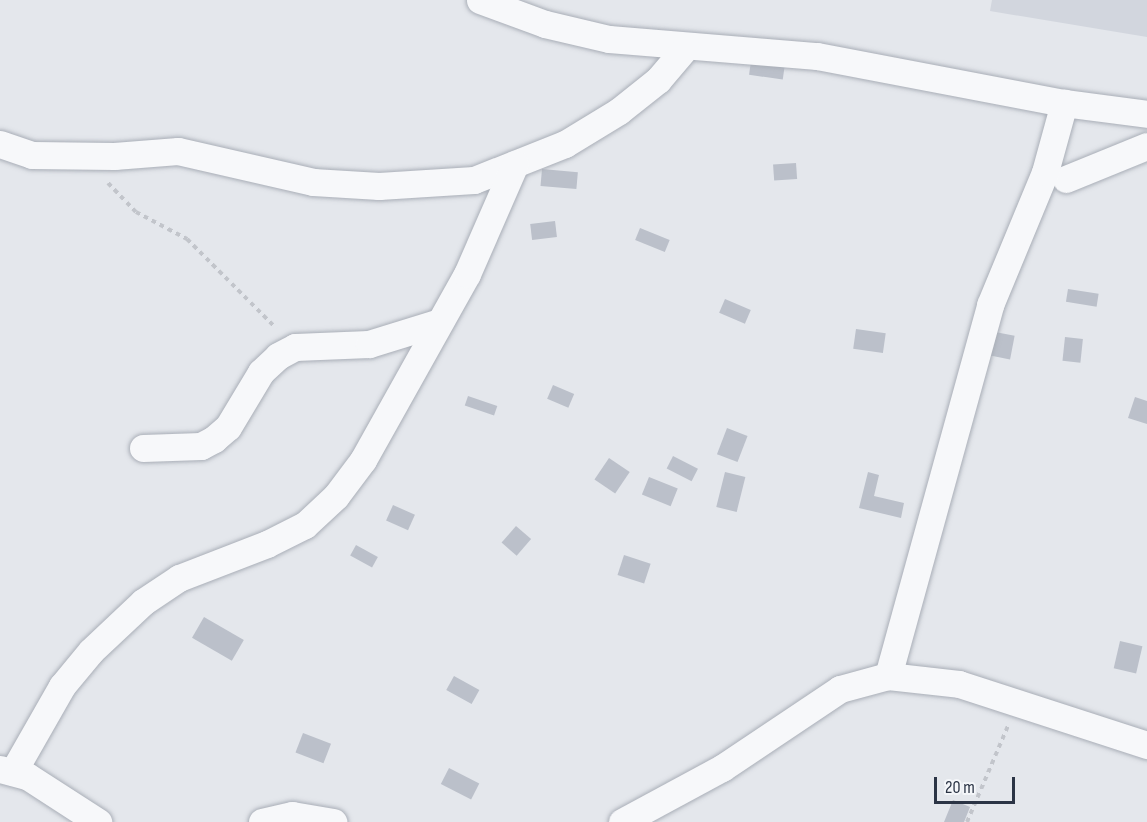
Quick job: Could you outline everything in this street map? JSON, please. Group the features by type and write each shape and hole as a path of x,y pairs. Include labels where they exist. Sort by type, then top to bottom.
{"street":[{"path":"480,0 586,35 686,47 818,56 1064,103 1147,114"},
{"path":"0,144 32,155 88,156 178,151 313,182 379,186 474,180 565,144 619,111 658,80 686,47"},
{"path":"888,676 990,306 1045,172 1064,103"},
{"path":"1066,179 1147,146"},
{"path":"98,822 27,776 6,770 62,686 91,651 143,602 178,578 267,544 305,525 336,496 389,416 437,323 466,274 515,164"},
{"path":"143,448 201,446 214,439 228,427 261,372 295,347 369,344 437,323"},
{"path":"622,822 722,768 840,689 888,676 958,684 1147,745"},
{"path":"262,822 292,815 333,822"}],"path":[{"path":"88,156 120,197 136,212 187,239 295,347"},
{"path":"967,822 1018,703"}],"shaded area":[{"path":"992,0 1147,0 1147,37 990,11"}],"building":[{"path":"752,54 786,59 783,80 749,75"},
{"path":"796,163 797,179 774,181 773,165"},
{"path":"542,169 578,172 576,189 541,186"},
{"path":"555,221 557,237 532,240 530,224"},
{"path":"640,228 670,240 665,252 635,240"},
{"path":"1068,289 1099,294 1097,307 1066,302"},
{"path":"725,299 751,310 745,324 719,313"},
{"path":"856,329 886,333 883,353 853,349"},
{"path":"995,332 1015,336 1010,359 990,356"},
{"path":"1065,337 1083,339 1080,363 1062,361"},
{"path":"553,385 574,394 568,408 547,399"},
{"path":"468,396 497,406 494,416 465,405"},
{"path":"1135,397 1147,401 1147,424 1128,418"},
{"path":"727,428 748,436 738,462 717,454"},
{"path":"673,456 698,469 692,481 667,468"},
{"path":"609,458 630,472 615,494 594,480"},
{"path":"725,472 745,477 737,512 716,507"},
{"path":"868,472 879,475 874,496 904,503 901,518 859,508"},
{"path":"649,477 678,489 671,506 642,495"},
{"path":"393,505 415,515 408,530 386,521"},
{"path":"516,526 531,539 517,556 502,543"},
{"path":"356,545 378,557 372,568 350,555"},
{"path":"624,555 651,564 644,584 618,575"},
{"path":"204,617 244,640 232,661 192,638"},
{"path":"1120,641 1142,646 1136,673 1114,668"},
{"path":"454,676 479,690 472,704 446,690"},
{"path":"303,733 331,744 323,763 295,753"},
{"path":"449,768 479,783 471,799 441,784"},
{"path":"953,800 970,807 964,822 944,822"}]}
